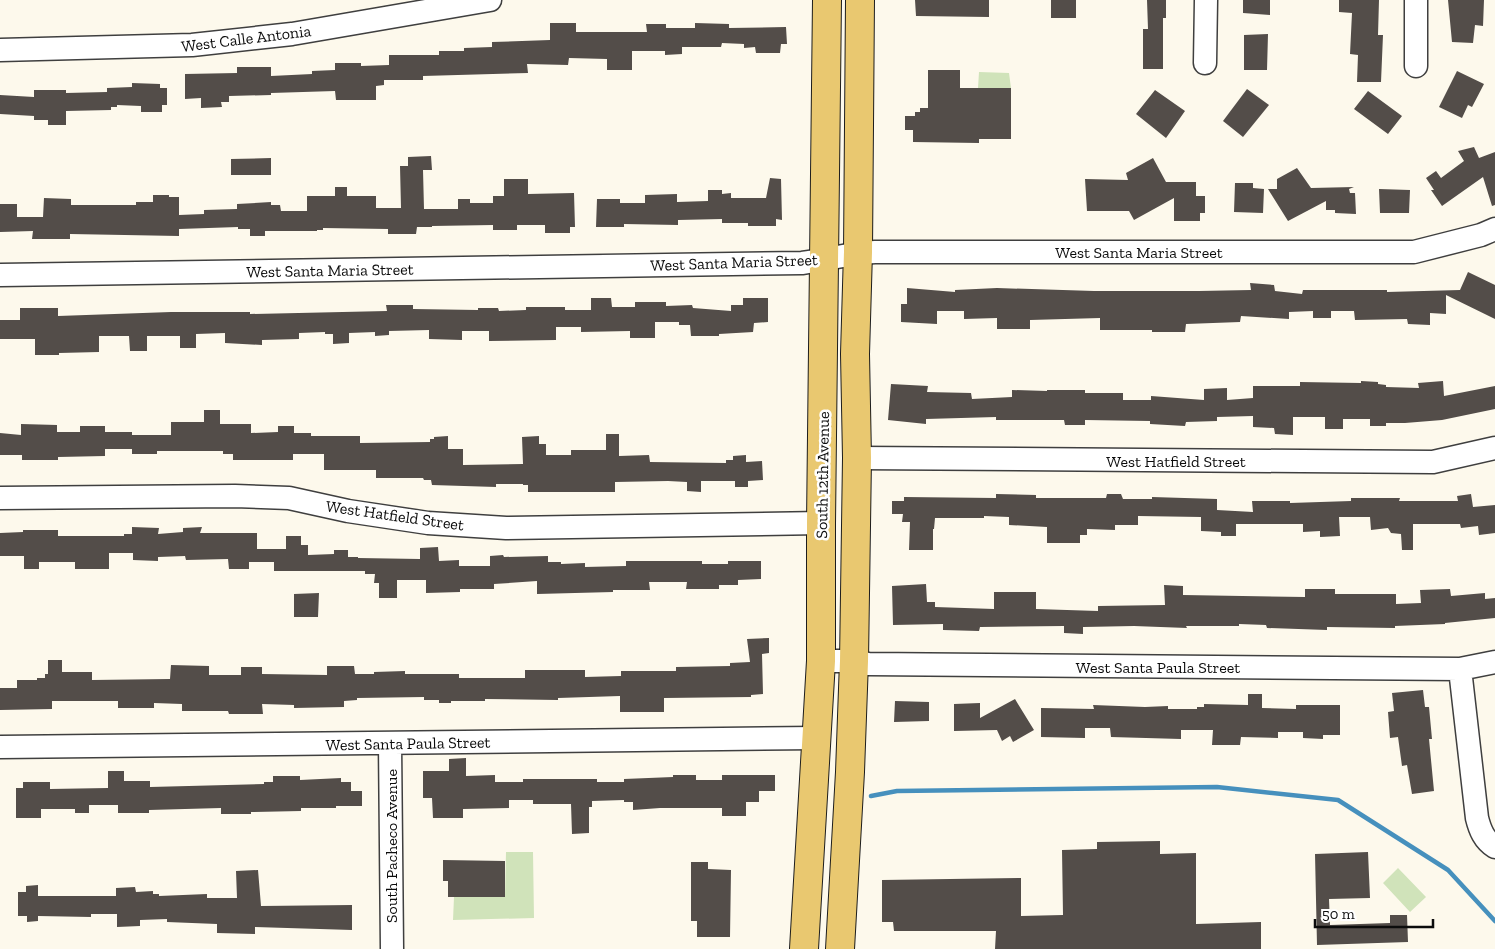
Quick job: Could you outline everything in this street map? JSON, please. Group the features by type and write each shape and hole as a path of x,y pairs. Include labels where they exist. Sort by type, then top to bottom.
{"main road":[{"name":"South 12th Avenue","path":"804,949 822,662 821,523 827,0"},
{"name":"South 12th Avenue","path":"840,949 854,661 857,458 855,354 858,252 860,0"},
{"path":"813,806 827,846 835,854 846,854"}],"street":[{"name":"West Calle Antonia","path":"0,50 192,45 292,34 490,0"},
{"path":"1205,63 1206,0"},
{"path":"1416,0 1416,66"},
{"name":"West Santa Maria Street","path":"0,275 802,262 825,260 858,252 1414,252 1495,230"},
{"name":"West Hatfield Street","path":"857,458 1434,462 1495,448"},
{"name":"West Hatfield Street","path":"0,498 227,496 289,498 348,511 428,523 506,528 821,523"},
{"name":"West Santa Paula Street","path":"822,662 1460,669 1495,662"},
{"path":"1460,669 1477,818 1480,831 1492,845"},
{"name":"West Santa Paula Street","path":"0,747 817,738"},
{"name":"South Pacheco Avenue","path":"390,744 392,949"}],"green space":[{"path":"979,72 1009,73 1011,88 978,88"},
{"path":"506,852 533,852 534,918 453,920 454,897 505,897"},
{"path":"1398,868 1426,897 1410,912 1383,883"}],"building":[{"path":"915,0 989,0 989,17 916,16"},
{"path":"1051,0 1076,0 1076,18 1051,18"},
{"path":"1147,0 1166,0 1166,18 1163,18 1163,69 1143,69 1143,29 1148,29"},
{"path":"1243,0 1270,0 1270,15 1243,13"},
{"path":"1339,0 1379,0 1378,35 1383,35 1381,82 1357,82 1358,55 1350,54 1352,13 1339,12"},
{"path":"1448,0 1484,0 1483,26 1475,25 1473,43 1452,42"},
{"path":"550,23 576,23 576,32 647,32 646,24 666,24 666,28 695,28 695,23 729,24 729,28 786,27 787,44 781,44 780,53 756,53 755,47 744,48 744,44 722,43 721,47 682,47 682,54 665,55 665,51 632,51 632,70 607,70 607,59 569,58 568,65 527,64 528,73 423,76 423,80 384,80 384,85 376,86 376,100 336,100 335,91 271,93 271,95 229,96 229,102 221,102 222,107 201,108 201,98 185,99 185,74 237,73 237,67 271,67 271,76 312,74 312,71 335,70 335,63 361,63 361,66 389,65 389,55 439,55 439,51 464,51 464,48 492,47 492,42 550,40"},
{"path":"1268,34 1267,70 1244,70 1244,35"},
{"path":"928,70 960,70 960,88 1011,88 1011,139 979,139 979,143 913,142 913,130 905,130 905,116 915,116 915,112 920,112 920,108 928,108"},
{"path":"1457,71 1484,84 1472,107 1468,105 1462,118 1439,107"},
{"path":"132,83 160,84 160,88 167,88 167,105 162,105 162,112 141,112 141,106 117,105 117,107 111,107 111,110 66,111 66,125 48,125 48,120 34,120 34,116 0,114 0,95 34,97 34,90 66,90 66,93 107,92 107,88 132,87"},
{"path":"1247,89 1269,105 1243,137 1223,121"},
{"path":"1155,90 1185,111 1166,138 1136,114"},
{"path":"1368,91 1402,116 1388,134 1354,109"},
{"path":"1474,147 1479,158 1495,152 1495,205 1492,206 1483,177 1442,206 1431,190 1434,190 1426,178 1436,171 1441,178 1464,161 1458,151"},
{"path":"431,156 432,170 423,170 424,209 458,209 458,199 470,199 470,203 493,203 493,196 504,196 504,179 528,179 528,194 574,193 575,227 570,227 570,233 545,233 545,225 517,225 517,230 493,230 493,225 432,226 417,227 416,234 388,234 388,229 323,228 323,230 317,231 265,231 265,236 250,236 250,229 238,229 238,227 179,229 179,236 70,234 70,239 32,239 33,231 0,232 0,204 17,204 17,217 43,217 44,198 71,199 71,205 136,205 136,202 153,202 153,195 169,195 169,197 179,197 179,215 204,214 204,210 237,209 237,204 271,202 271,205 280,205 281,211 307,211 307,196 335,196 335,187 347,187 347,196 376,196 376,208 401,208 400,166 408,166 408,157"},
{"path":"271,158 271,175 231,175 231,159"},
{"path":"1153,158 1166,182 1196,182 1196,196 1205,196 1205,213 1200,213 1200,221 1174,221 1174,198 1134,220 1129,211 1087,211 1085,179 1128,180 1126,173"},
{"path":"1297,168 1311,188 1354,187 1349,189 1350,193 1355,193 1356,214 1335,213 1335,210 1326,210 1326,201 1288,221 1268,189 1277,189 1277,179"},
{"path":"770,178 781,179 782,220 776,219 776,226 748,226 748,223 722,223 722,219 678,220 678,225 624,224 624,227 596,227 597,199 620,199 620,203 645,203 645,195 677,194 677,202 708,201 708,190 722,190 722,194 731,193 731,198 766,198"},
{"path":"1235,183 1253,183 1253,188 1264,189 1263,213 1234,212"},
{"path":"1379,189 1410,190 1409,213 1380,213"},
{"path":"1468,272 1495,285 1495,319 1446,295 1446,314 1430,313 1430,325 1408,324 1407,319 1355,320 1354,311 1331,311 1331,318 1313,318 1313,311 1289,312 1289,319 1241,316 1240,322 1186,324 1185,332 1100,330 1100,318 1030,320 1030,329 997,329 997,318 964,319 964,311 937,311 937,324 901,322 901,304 907,304 907,288 955,292 955,290 997,288 1094,291 1199,291 1251,290 1250,283 1274,285 1275,291 1302,294 1303,290 1387,290 1387,292 1460,290"},
{"path":"591,298 611,298 612,307 635,307 635,302 666,302 666,306 692,305 693,308 731,311 731,305 743,305 743,298 768,298 768,322 754,323 753,332 719,334 719,336 691,336 690,325 679,325 679,322 655,322 655,338 630,338 630,331 581,332 581,327 556,327 556,340 489,341 489,331 462,331 462,340 429,339 429,330 389,331 389,335 375,336 375,332 349,333 349,343 333,344 333,334 325,334 325,332 299,333 299,339 262,340 262,345 225,343 225,333 196,334 196,348 180,348 180,336 147,336 147,351 130,351 129,336 99,336 99,352 59,353 59,355 35,355 35,339 0,339 0,320 20,320 20,308 58,308 58,316 171,312 250,312 250,314 387,311 386,305 413,305 413,309 478,310 478,308 498,308 499,311 526,310 526,307 565,307 565,310 591,310"},
{"path":"1361,381 1378,382 1378,384 1386,385 1386,387 1419,388 1418,383 1443,381 1444,396 1495,386 1495,409 1442,420 1386,423 1386,426 1370,426 1370,419 1343,419 1343,429 1325,429 1325,417 1293,417 1293,435 1275,434 1274,428 1253,427 1253,416 1217,417 1217,421 1186,422 1185,426 1150,424 1150,421 1085,420 1085,425 1065,425 1064,420 996,420 996,417 926,419 926,424 888,420 891,384 928,386 927,392 971,393 972,399 1012,397 1012,390 1085,390 1085,393 1123,393 1123,400 1151,400 1151,396 1204,400 1204,389 1227,388 1227,400 1253,398 1253,386 1300,386 1300,382 1361,383"},
{"path":"204,410 220,410 220,424 251,424 251,433 278,432 278,426 294,426 294,433 311,433 311,436 360,436 360,443 430,442 430,439 434,439 434,437 448,436 448,449 463,449 463,465 523,464 522,437 539,436 539,444 546,444 546,455 571,455 571,450 606,450 606,434 619,434 619,456 649,455 650,462 726,463 726,460 733,460 733,456 746,455 746,462 762,461 763,480 748,481 748,487 735,487 735,481 701,481 701,492 687,491 687,482 668,481 615,482 615,492 528,492 528,485 523,484 496,484 496,487 432,485 431,480 424,480 423,478 376,478 376,470 324,470 324,454 293,454 293,460 233,460 233,454 223,454 223,451 157,451 157,454 132,454 132,449 105,449 105,456 58,457 58,460 22,460 22,455 0,455 0,433 21,435 21,424 57,425 57,432 80,432 80,426 105,426 105,432 132,432 132,435 171,435 171,422 204,422"},
{"path":"996,494 1036,495 1036,498 1106,498 1107,494 1121,494 1123,499 1152,499 1152,497 1217,499 1217,510 1253,512 1252,501 1290,501 1290,503 1351,501 1351,498 1400,498 1399,501 1458,501 1457,496 1471,494 1473,507 1495,505 1495,533 1479,535 1478,526 1461,528 1460,524 1413,524 1413,550 1402,550 1401,534 1391,533 1388,528 1371,530 1370,517 1339,517 1340,536 1320,537 1320,531 1303,532 1303,524 1236,524 1236,536 1221,536 1221,532 1201,531 1201,517 1138,516 1138,525 1115,525 1115,530 1087,529 1087,535 1080,535 1080,543 1047,543 1047,527 1009,525 1009,517 984,516 984,518 935,518 933,550 909,550 910,522 902,522 903,514 892,514 892,501 904,501 904,497 996,498"},
{"path":"132,527 159,528 158,534 183,532 183,528 202,527 200,533 257,533 257,549 286,549 286,536 301,536 301,545 308,545 308,555 334,554 334,550 348,550 348,557 420,559 420,548 438,547 439,561 459,560 459,566 490,566 490,556 503,555 504,557 548,556 548,562 561,562 561,564 585,563 585,567 626,566 626,561 702,561 702,564 728,564 728,561 761,561 761,579 738,580 738,585 719,585 719,589 686,589 687,582 649,582 650,590 537,594 537,581 494,584 494,589 460,589 460,592 426,593 426,580 397,580 397,598 379,598 379,583 374,583 375,574 365,574 365,571 274,571 274,562 249,562 249,569 229,569 228,559 186,560 185,556 158,557 158,561 133,560 133,553 109,553 109,569 75,569 75,562 39,562 39,569 24,569 24,556 0,556 0,533 23,532 23,530 58,530 58,536 124,536 124,534 132,534"},
{"path":"926,584 927,602 935,602 935,607 994,609 994,592 1036,592 1036,609 1098,611 1098,606 1165,605 1164,585 1183,586 1183,595 1305,597 1305,589 1335,589 1335,594 1396,594 1396,604 1421,603 1420,590 1450,589 1451,596 1485,593 1485,599 1495,598 1495,618 1445,624 1395,626 1395,628 1327,627 1327,630 1267,628 1266,625 1239,624 1239,626 1186,626 1187,628 1083,627 1083,634 1064,633 1064,626 980,627 979,631 943,630 943,624 893,625 892,586"},
{"path":"319,593 318,617 294,617 294,594"},
{"path":"769,638 769,653 762,654 763,694 751,695 751,697 664,698 664,712 620,712 620,696 558,698 558,700 485,699 485,701 451,701 451,703 439,703 439,700 424,700 424,697 357,698 357,700 344,701 344,707 294,708 294,705 262,704 263,714 229,714 228,711 182,711 182,704 154,703 154,708 118,708 118,701 52,701 52,709 0,710 0,688 17,688 17,680 45,678 45,674 48,674 48,660 62,660 62,672 92,672 92,680 170,679 171,665 209,666 209,675 241,675 241,667 262,667 262,674 327,675 327,666 354,666 355,674 405,671 405,674 459,674 459,678 525,678 525,670 585,670 585,677 621,676 621,671 676,671 676,667 730,666 730,663 750,662 747,639"},
{"path":"1423,690 1425,707 1429,707 1432,739 1429,739 1434,791 1412,794 1407,765 1402,766 1398,737 1390,738 1388,712 1394,711 1392,693"},
{"path":"1248,694 1262,694 1262,708 1296,709 1296,705 1340,705 1340,735 1323,735 1323,739 1303,738 1303,732 1278,732 1278,738 1241,737 1240,745 1212,745 1213,730 1181,730 1181,739 1111,737 1110,728 1085,728 1085,738 1041,737 1041,708 1094,709 1093,705 1168,706 1168,709 1197,709 1197,707 1204,707 1204,704 1248,705"},
{"path":"1015,699 1034,730 1013,742 1010,736 1002,741 997,730 954,731 954,704 980,703 980,718"},
{"path":"895,701 929,702 929,721 894,722"},
{"path":"466,758 466,776 495,775 495,782 523,782 523,779 597,779 597,782 624,782 624,779 673,777 673,775 696,775 696,780 722,780 722,775 775,775 775,791 759,791 759,802 746,802 746,816 722,816 722,808 633,810 633,802 624,802 624,800 592,801 592,807 589,807 589,833 572,834 571,804 533,804 533,800 509,800 509,808 463,809 463,818 433,818 432,798 423,798 423,771 449,771 449,759"},
{"path":"108,771 124,771 124,781 150,781 150,787 264,784 264,782 273,782 273,776 300,776 300,780 341,778 341,782 351,782 351,791 362,791 362,806 301,808 301,811 251,812 251,814 221,814 221,808 149,810 149,813 118,813 118,805 89,805 89,813 75,813 75,809 41,809 41,818 16,818 16,788 23,788 23,782 50,782 50,789 108,788"},
{"path":"1160,841 1160,854 1196,853 1196,924 1261,922 1261,949 995,949 996,931 894,931 893,922 882,922 882,880 1021,878 1021,916 1063,915 1062,850 1097,849 1097,842"},
{"path":"1368,852 1370,898 1329,899 1330,925 1390,923 1390,915 1407,915 1408,942 1317,945 1315,854"},
{"path":"443,860 505,861 505,897 448,897 448,881 443,881"},
{"path":"691,862 708,862 708,869 731,870 730,937 697,937 697,921 691,921"},
{"path":"258,870 261,906 352,905 352,930 255,927 255,934 217,933 217,924 167,922 167,919 140,920 140,926 117,927 117,914 91,914 91,917 38,916 38,921 27,922 27,916 18,916 18,892 26,892 26,886 38,885 38,896 116,896 116,888 135,887 136,892 153,891 153,894 159,894 159,896 207,894 207,898 237,898 236,871"}],"waterway":[{"path":"871,796 897,791 1217,787 1338,800 1448,870 1495,921"}]}
